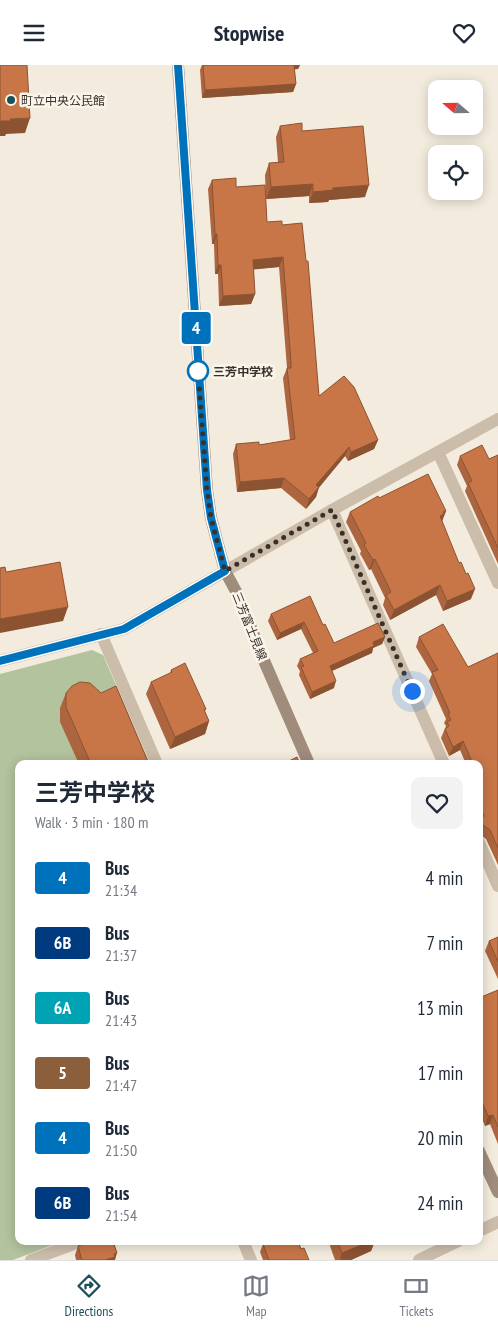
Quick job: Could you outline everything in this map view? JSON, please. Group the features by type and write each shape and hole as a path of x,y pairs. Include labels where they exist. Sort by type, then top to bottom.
{"main road":[{"name":"三芳富士見線","path":"178,65 207,490 211,518 225,571 238,595 307,760"},
{"path":"483,1160 498,1192"}],"street":[{"path":"0,661 124,629 332,510 498,419"},
{"path":"438,452 493,555 498,583"},
{"path":"332,510 442,760"},
{"path":"101,635 155,760"},
{"path":"483,851 498,886"},
{"path":"483,1229 498,1222"},
{"path":"31,1260 71,1245"},
{"path":"245,1245 251,1260"},
{"path":"419,1260 450,1245"}],"green space":[{"path":"92,650 103,655 148,760 15,760 15,1245 52,1245 13,1260 0,1260 0,674"}],"building":[{"name":"町立中央公民館","path":"0,65 27,65 30,118 0,121"},
{"path":"203,65 294,65 296,84 205,90"},
{"path":"302,123 302,131 363,126 369,185 313,192 313,184 271,187 269,163 284,162 280,126"},
{"path":"236,178 236,187 265,185 267,222 282,221 282,225 302,223 306,261 308,261 319,396 344,376 354,387 378,440 351,452 349,447 316,485 319,487 309,499 284,478 240,482 236,444 259,442 259,445 295,439 287,368 291,368 291,363 283,257 253,260 255,294 223,296 221,265 218,265 217,234 215,234 212,180"},
{"path":"482,445 489,459 498,455 498,548 468,483 472,481 460,456"},
{"path":"428,474 446,511 440,516 459,563 461,562 466,574 468,573 475,589 447,601 440,585 394,610 386,595 391,592 375,559 373,560 365,547 364,544 366,543 350,512 378,496 379,498"},
{"path":"60,562 68,607 0,619 0,568 5,567 6,572"},
{"path":"310,596 323,625 325,624 334,643 378,623 385,637 373,642 374,646 330,666 336,681 312,692 301,667 304,666 300,659 318,651 304,622 280,633 271,614"},
{"path":"443,624 468,667 498,653 498,848 490,830 483,825 483,760 471,760 463,741 453,747 445,729 449,726 447,722 451,720 448,714 450,713 432,672 438,670 419,637"},
{"path":"185,663 206,709 204,710 209,721 175,737 151,682 172,672 171,670"},
{"path":"80,682 90,683 101,693 116,686 147,760 89,760 66,707 66,693 72,686"},
{"path":"498,937 498,962 489,941"},
{"path":"498,990 498,1127 493,1115 488,1116 483,1104 483,996"},
{"path":"114,1245 117,1253 114,1254 115,1257 105,1260 82,1260 78,1246"},
{"path":"263,1245 300,1245 301,1249 304,1248 309,1260 269,1260"},
{"path":"339,1245 361,1245 342,1253"}],"bus line":[{"name":"4","path":"0,661 124,629 225,571 211,518 207,490 178,65"}],"place":[{"name":"町立中央公民館","path":"11,100"},
{"name":"三芳中学校","path":"198,371"}],"route":[{"path":"198,371 207,490 211,518 225,571 332,510 412,691"}]}
